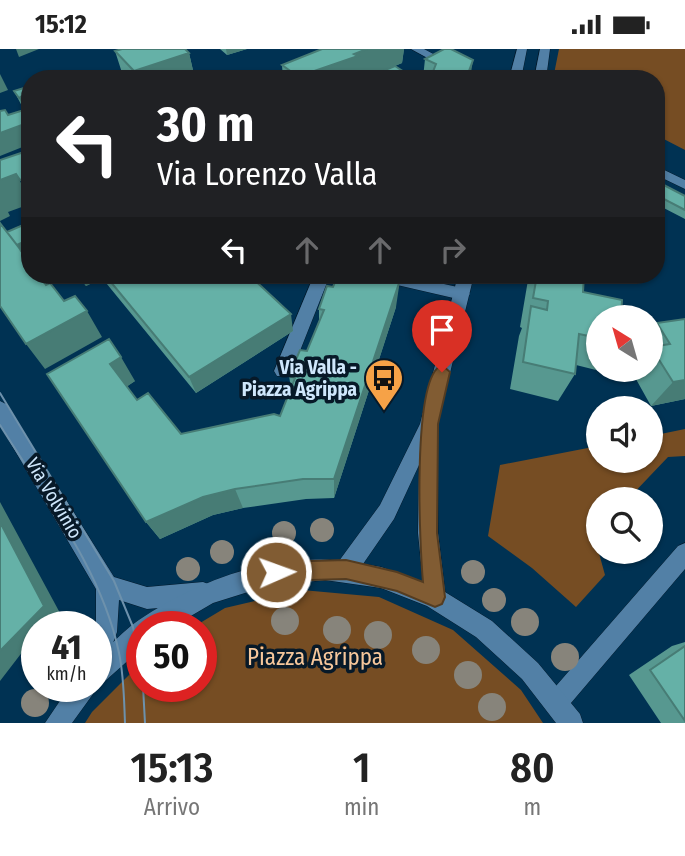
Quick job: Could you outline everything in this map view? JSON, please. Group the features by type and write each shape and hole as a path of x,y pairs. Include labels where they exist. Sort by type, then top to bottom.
{"main road":[{"path":"291,70 346,49"},
{"path":"416,49 457,70"},
{"path":"517,70 522,49"},
{"path":"542,70 545,49"},
{"path":"665,174 685,185"},
{"path":"283,371 317,284"},
{"path":"419,284 462,294"},
{"path":"346,570 387,512 429,424 464,284"},
{"name":"Via Volvinio","path":"0,409 107,586 109,611"},
{"path":"429,424 428,533 435,597"},
{"path":"557,702 685,553"},
{"path":"107,586 147,598 206,593 276,572 346,570 397,582 435,597 495,637 557,702 571,723"},
{"path":"176,611 206,593"},
{"path":"112,660 126,647"},
{"path":"57,723 73,702"}],"green space":[{"path":"559,49 685,49 685,150 665,140 665,70 555,70"},
{"path":"685,429 685,456 668,457 663,462 663,434"},
{"path":"586,448 586,473 653,473 639,487 586,487 586,564 602,564 605,575 576,607 532,568 488,536 500,465"},
{"name":"Piazza Agrippa","path":"302,590 379,597 453,630 521,690 543,723 85,723 102,702 112,702 112,692 126,678 126,702 217,702 217,613 225,608"}],"building":[{"path":"185,49 189,53 133,70 115,51"},
{"path":"322,49 367,49 354,54 358,56 317,70 289,70 282,65"},
{"path":"444,49 451,49 473,60 469,70 434,70 436,64 425,59"},
{"path":"395,66 401,70 385,70"},
{"path":"21,89 21,97 19,98 14,91"},
{"path":"5,110 8,115 21,111 21,125 0,133 0,111"},
{"path":"21,153 21,180 16,174 0,180 0,160"},
{"path":"665,186 685,196 685,210 665,200"},
{"path":"0,223 21,250 21,284 51,284 64,301 75,296 87,311 26,344 0,306"},
{"path":"21,226 21,243 17,245 7,232"},
{"path":"112,284 259,284 291,314 189,377"},
{"path":"334,284 399,284 334,479 303,479 235,489 203,497 146,522 47,374 109,339 121,357 110,364 137,400 148,393 181,434 274,414 280,416 295,378 289,376 300,350 307,351 324,310 319,309 327,286 333,287"},
{"path":"535,284 583,284 583,292 622,300 622,305 586,305 586,335 579,334 575,374 523,362 531,306 547,310 548,301 533,298"},
{"path":"685,319 685,380 673,382 663,366 663,345 670,344 663,333 663,322"},
{"path":"0,522 44,606 39,611 21,611 21,630 0,651"},
{"path":"685,646 685,721 650,670"}],"tram line":[{"path":"0,393 114,581 126,611"},
{"path":"0,425 53,506 99,592 119,653 125,723"},
{"path":"144,702 145,723"}],"place":[{"name":"Via Valla - Piazza Agrippa","path":"384,412"}],"route":[{"path":"276,572 346,570 397,582 435,597 428,533 429,424 442,372"}]}
